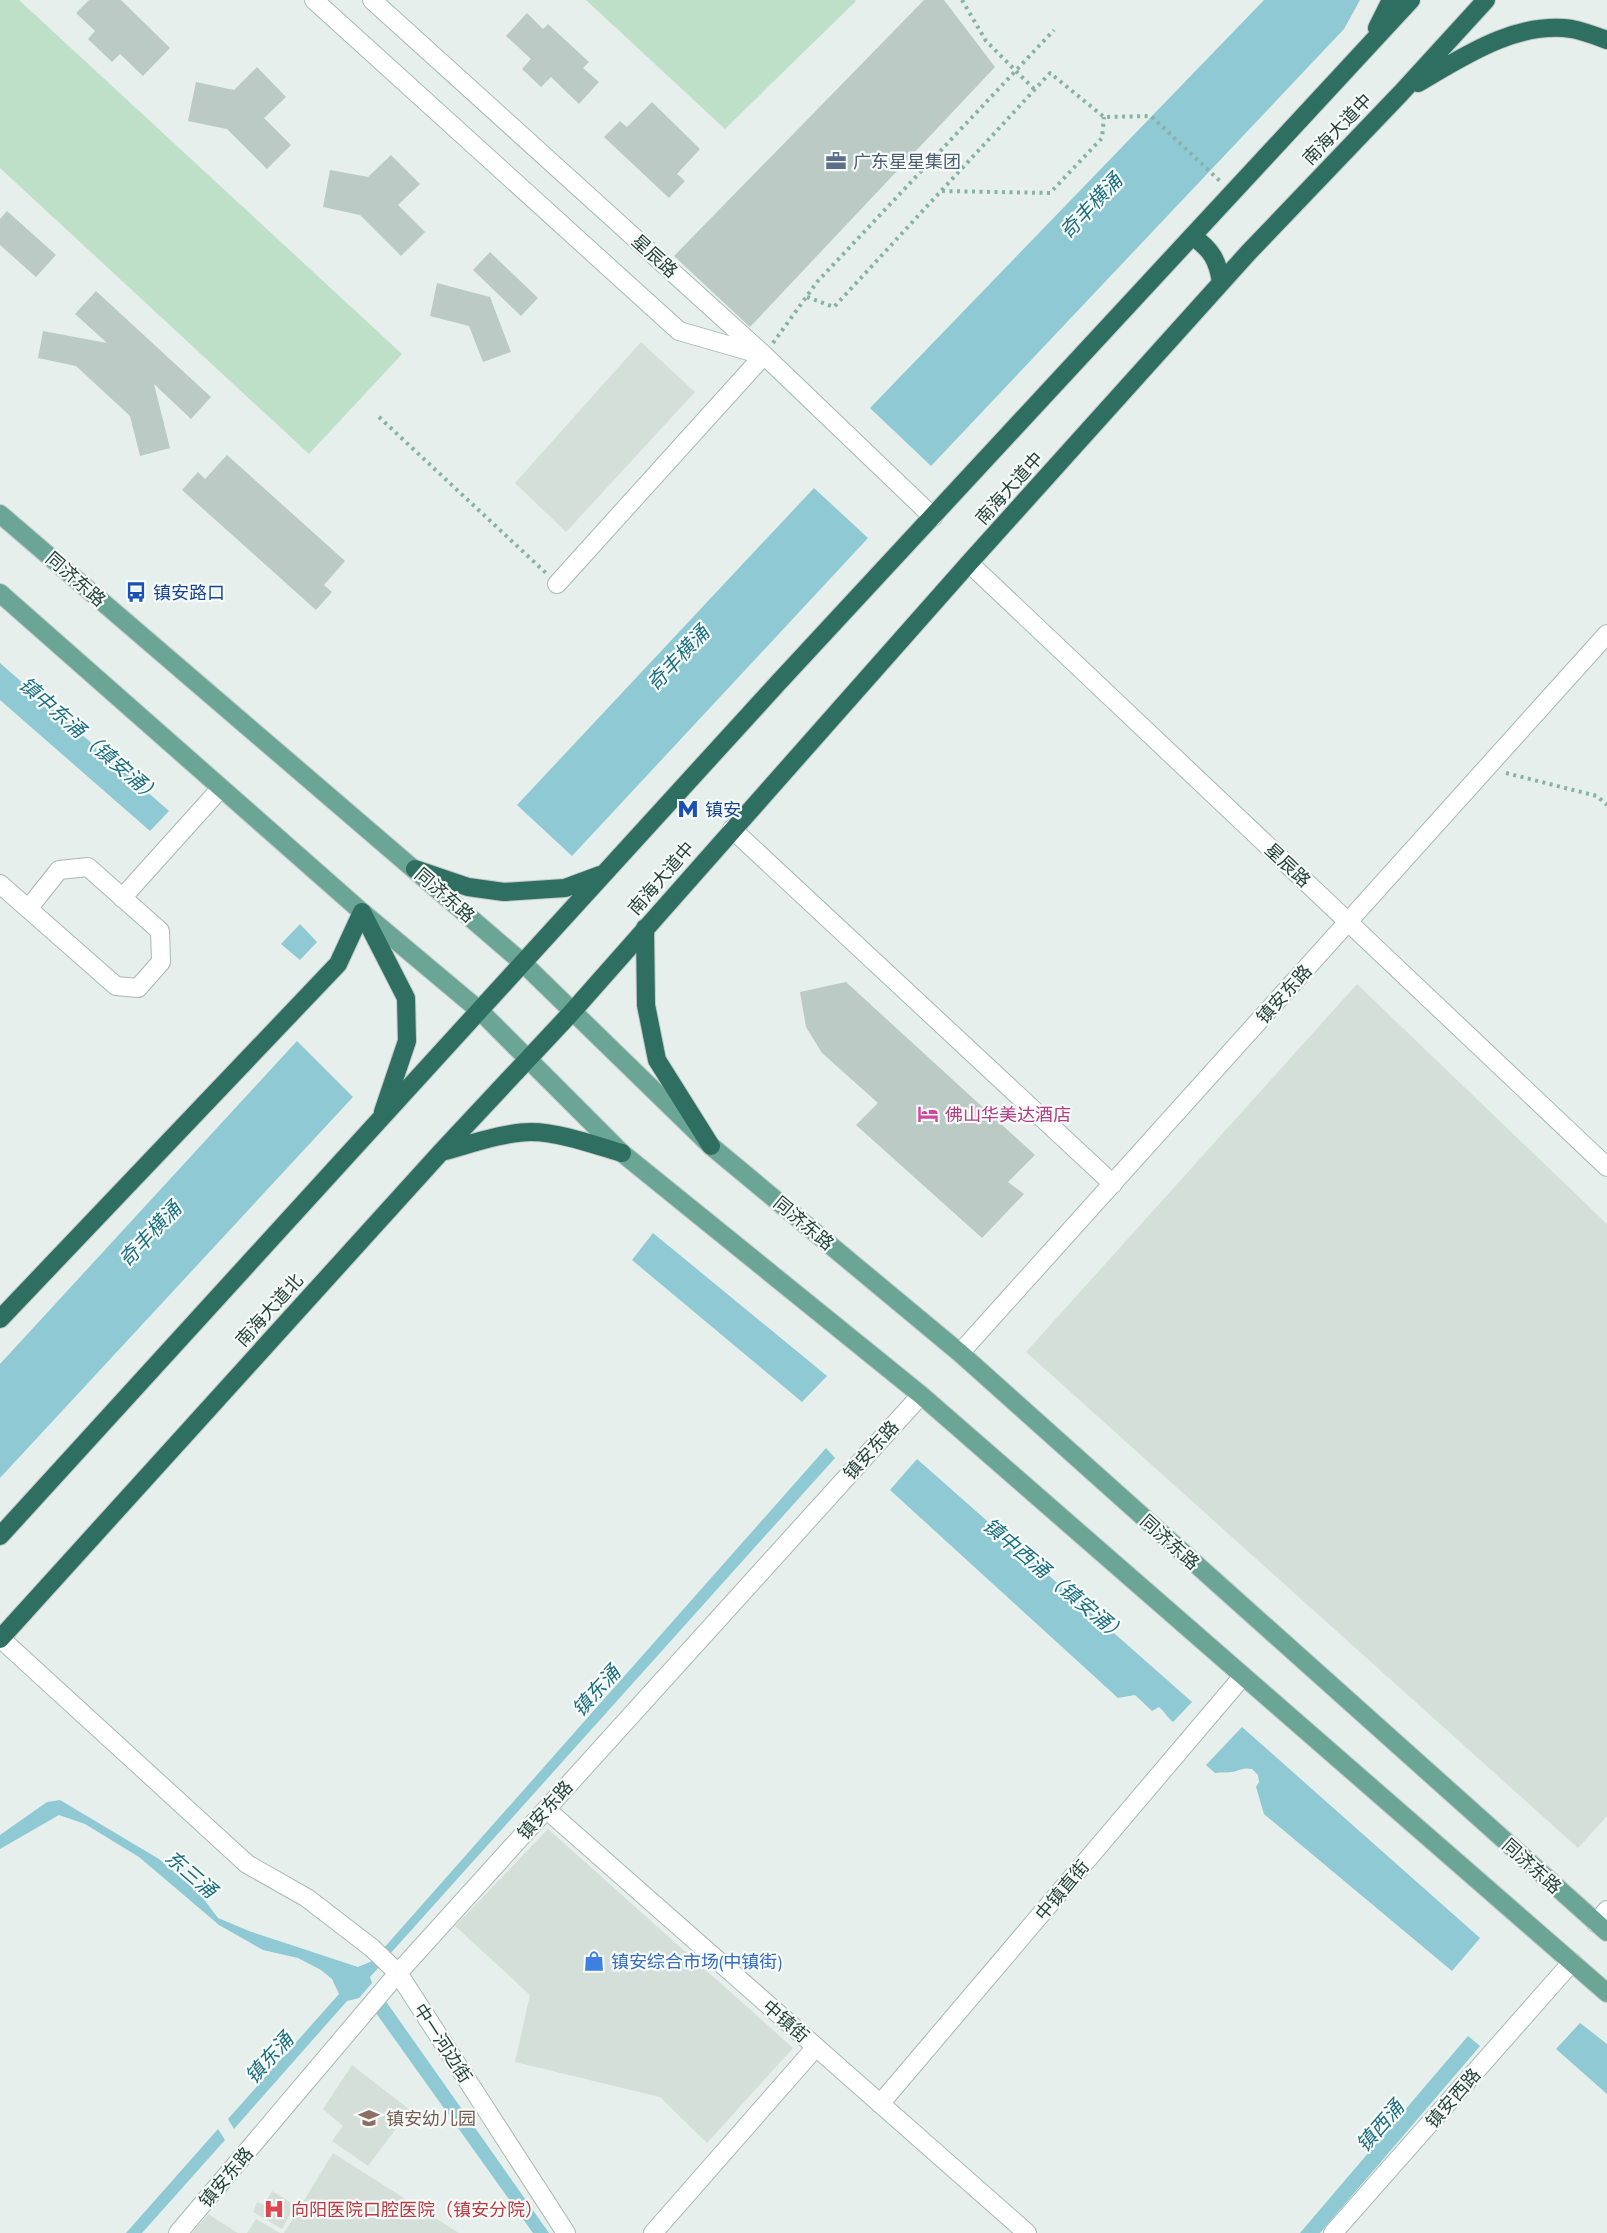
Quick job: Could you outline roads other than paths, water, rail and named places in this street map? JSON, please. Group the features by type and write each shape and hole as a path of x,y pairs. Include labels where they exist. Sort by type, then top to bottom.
{"highway":[{"path":"1364,53 1391,0"},
{"name":"南海大道中","path":"523,963 771,691 1411,0"},
{"name":"南海大道中","path":"572,1012 732,829 1221,283 1486,0"},
{"path":"1401,93 1474,50 1531,30 1572,29 1607,39"},
{"path":"1192,236 1203,244 1219,264 1221,283"},
{"path":"415,869 468,887 504,892 565,888 605,873"},
{"path":"362,912 406,999 407,1041 381,1119"},
{"path":"0,1319 338,964 362,912"},
{"path":"645,928 646,1005 657,1060 711,1146"},
{"path":"0,1536 523,963"},
{"name":"南海大道北","path":"0,1638 441,1152 572,1012"},
{"path":"441,1152 488,1139 532,1132 574,1139 622,1153"}],"main road":[{"name":"同济东路","path":"0,514 523,963 711,1146 960,1353 1603,1922"},
{"path":"0,593 362,912 480,1011 622,1153 921,1395 1607,1993"}],"street":[{"path":"314,0 679,331 764,355 557,584"},
{"name":"星辰路","path":"372,0 764,355 933,518"},
{"name":"星辰路","path":"969,563 1607,1167"},
{"name":"镇安东路","path":"960,1353 1607,634"},
{"path":"122,898 221,788"},
{"path":"732,829 1113,1184"},
{"path":"0,884 28,909 116,986 138,988 160,962 160,932 88,867 59,870 28,909"},
{"name":"镇安东路","path":"178,2233 398,1973 921,1395"},
{"name":"中一河边街","path":"0,1638 247,1864 307,1898 372,1948 398,1973 566,2233"},
{"name":"中镇直街","path":"880,2103 1243,1676"},
{"name":"中镇街","path":"546,1809 1027,2233"},
{"name":"镇安西路","path":"1333,2233 1572,1962"},
{"path":"653,2233 816,2047"}],"water":[{"name":"奇丰横涌","path":"1264,0 1360,0 1344,29 931,466 870,408"},
{"name":"奇丰横涌","path":"814,488 868,538 572,856 517,805"},
{"path":"0,663 169,811 150,831 0,700"},
{"path":"300,924 317,942 300,960 281,944"},
{"name":"奇丰横涌","path":"297,1041 353,1097 0,1478 0,1364"},
{"path":"653,1233 827,1376 802,1402 632,1260"},
{"path":"826,1448 835,1458 389,1955 383,1949"},
{"path":"917,1459 1192,1702 1173,1722 1159,1707 1152,1711 1135,1695 1118,1698 890,1490"},
{"path":"1242,1727 1480,1938 1452,1971 1264,1814 1256,1787 1259,1782 1258,1775 1252,1769 1215,1773 1206,1765"},
{"path":"60,1800 159,1859 200,1894 218,1918 249,1931 358,1967 377,1959 382,1964 370,1977 372,1983 359,1998 347,2001 234,2129 228,2119 339,1994 332,1979 321,1970 298,1958 263,1950 219,1925 139,1857 85,1824 59,1815 0,1849 0,1835 47,1802"},
{"path":"385,2000 549,2233 533,2233 376,2013"},
{"path":"1580,2023 1607,2044 1607,2094 1556,2049"},
{"path":"1468,2036 1480,2046 1320,2233 1300,2233"},
{"path":"218,2129 225,2140 142,2233 126,2233"}],"place":[{"name":"广东星星集团","path":"836,161"},
{"name":"镇安路口","path":"136,592"},
{"name":"镇安","path":"688,809"},
{"name":"佛山华美达酒店","path":"928,1114"},
{"name":"镇安综合市场(中镇街)","path":"594,1961"},
{"name":"镇安幼儿园","path":"369,2118"},
{"name":"向阳医院口腔医院（镇安分院）","path":"274,2209"}],"water label":[{"name":"镇中东涌（镇安涌）","path":"90,740"},
{"name":"镇中西涌（镇安涌）","path":"1055,1580"},
{"name":"镇东涌","path":"596,1691"},
{"name":"东三涌","path":"191,1874"},
{"name":"镇东涌","path":"269,2058"},
{"name":"镇西涌","path":"1380,2126"}]}
